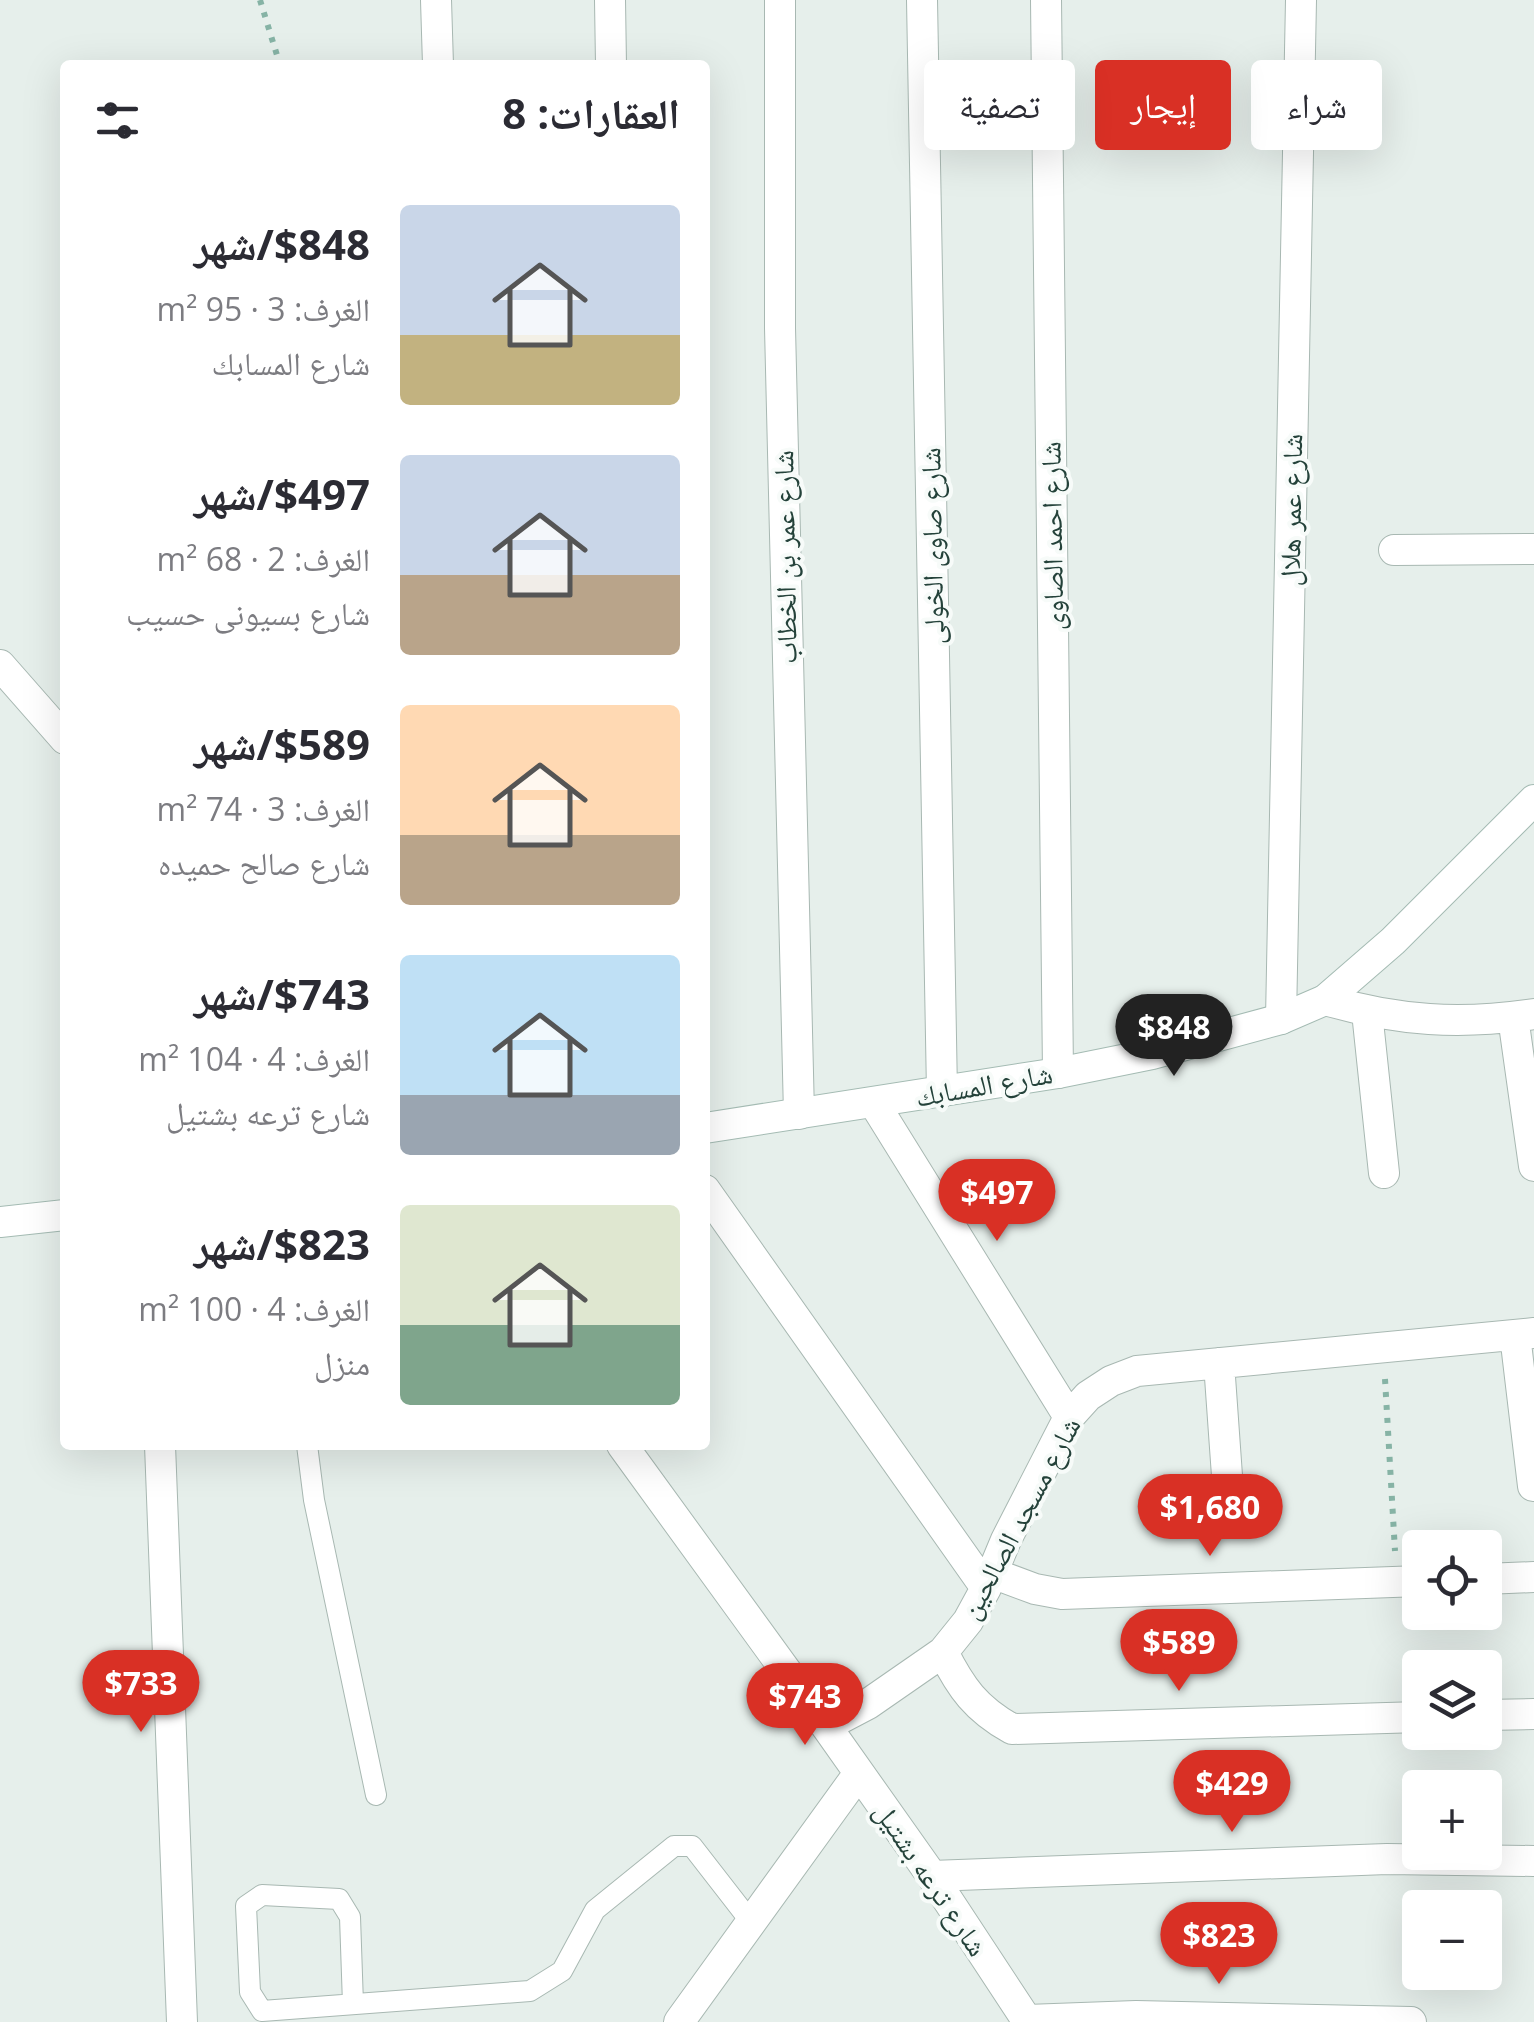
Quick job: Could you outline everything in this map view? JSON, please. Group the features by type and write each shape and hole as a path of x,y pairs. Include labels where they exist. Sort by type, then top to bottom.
{"street":[{"path":"436,0 438,60"},
{"path":"610,0 610,60"},
{"name":"شارع عمر بن الخطاب","path":"780,0 780,328 799,1114"},
{"name":"شارع صاوى الخولى","path":"922,0 942,1092"},
{"name":"شارع احمد الصاوى","path":"1046,0 1058,1072"},
{"name":"شارع عمر هلال","path":"1281,1019 1301,0"},
{"path":"1394,550 1534,550"},
{"path":"0,665 60,733"},
{"name":"شارع المسابك","path":"710,1127 1058,1072 1152,1054 1281,1019 1326,1000 1393,941 1534,800"},
{"path":"1326,1000 1415,1020 1524,1016 1534,1166"},
{"path":"1367,1012 1384,1173"},
{"path":"874,1103 1069,1417"},
{"path":"710,1197 989,1581 1062,1594 1402,1582"},
{"path":"0,1222 60,1216"},
{"path":"1525,1334 1533,1486"},
{"name":"شارع مسجد الصالحين","path":"826,1726 868,1704 943,1652 968,1621 1069,1417 1088,1396 1110,1381 1136,1371 1525,1334"},
{"path":"1219,1363 1229,1504"},
{"path":"160,1450 182,2022"},
{"name":"شارع ترعه بشتيل","path":"626,1450 932,1876 1028,2021"},
{"path":"1502,1578 1534,1577"},
{"path":"943,1652 969,1696 988,1716 1012,1729 1402,1718"},
{"path":"1502,1715 1534,1714"},
{"path":"679,2022 859,1773"},
{"path":"932,1876 1387,1859 1534,1861"},
{"path":"1028,2021 1136,2016 1411,2022"}],"lane":[{"path":"308,1450 314,1500 376,1795"},
{"path":"354,2004 350,1917 339,1899 262,1896 246,1906 250,1992 262,2011 530,1991 562,1970 594,1910 674,1846 692,1846 751,1922"}],"path":[{"path":"260,0 278,60"},
{"path":"1383,1348 1402,1530"}]}
